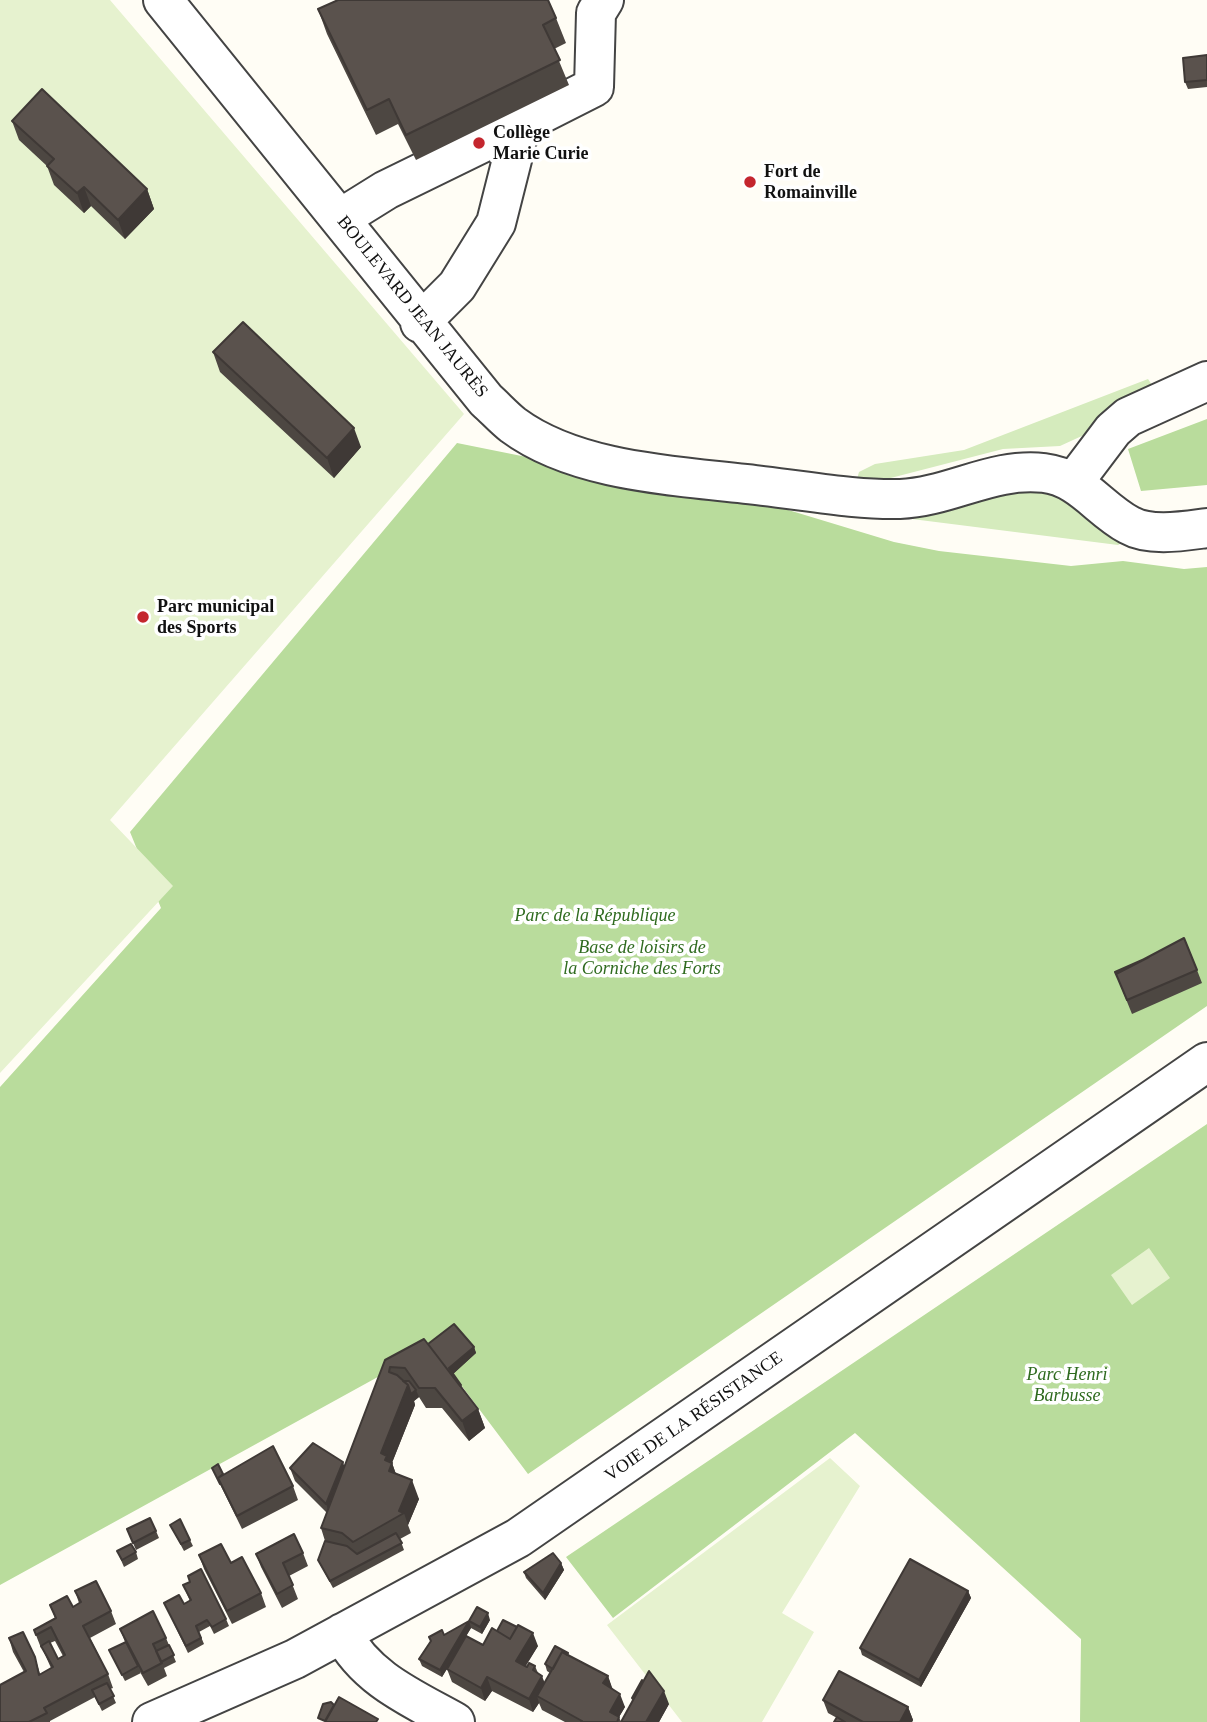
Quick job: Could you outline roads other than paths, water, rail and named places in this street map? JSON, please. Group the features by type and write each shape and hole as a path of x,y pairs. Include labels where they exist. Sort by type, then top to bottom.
{"street":[{"name":"BOULEVARD JEAN JAURÈS","path":"163,0 341,218 420,323 486,400 514,426 576,455 633,470 875,498 925,496 985,478 1021,471 1048,473 1073,483"},
{"path":"341,218 386,190 594,87 596,13 604,0"},
{"path":"420,323 457,286 496,223 521,124"},
{"path":"1207,381 1128,417 1113,430 1073,483 1122,521 1137,529 1157,531 1207,528"},
{"name":"VOIE DE LA RÉSISTANCE","path":"152,1722 295,1659 518,1538 1207,1062"},
{"path":"342,1633 350,1647 379,1679 455,1722"}],"place":[{"name":"Collège Marie Curie","path":"479,143"},
{"name":"Fort de Romainville","path":"750,182"},
{"name":"Parc municipal des Sports","path":"143,617"}],"park label":[{"name":"Parc de la République","path":"595,916"},
{"name":"Base de loisirs de la Corniche des Forts","path":"642,958"},
{"name":"Parc Henri Barbusse","path":"1067,1385"}]}
